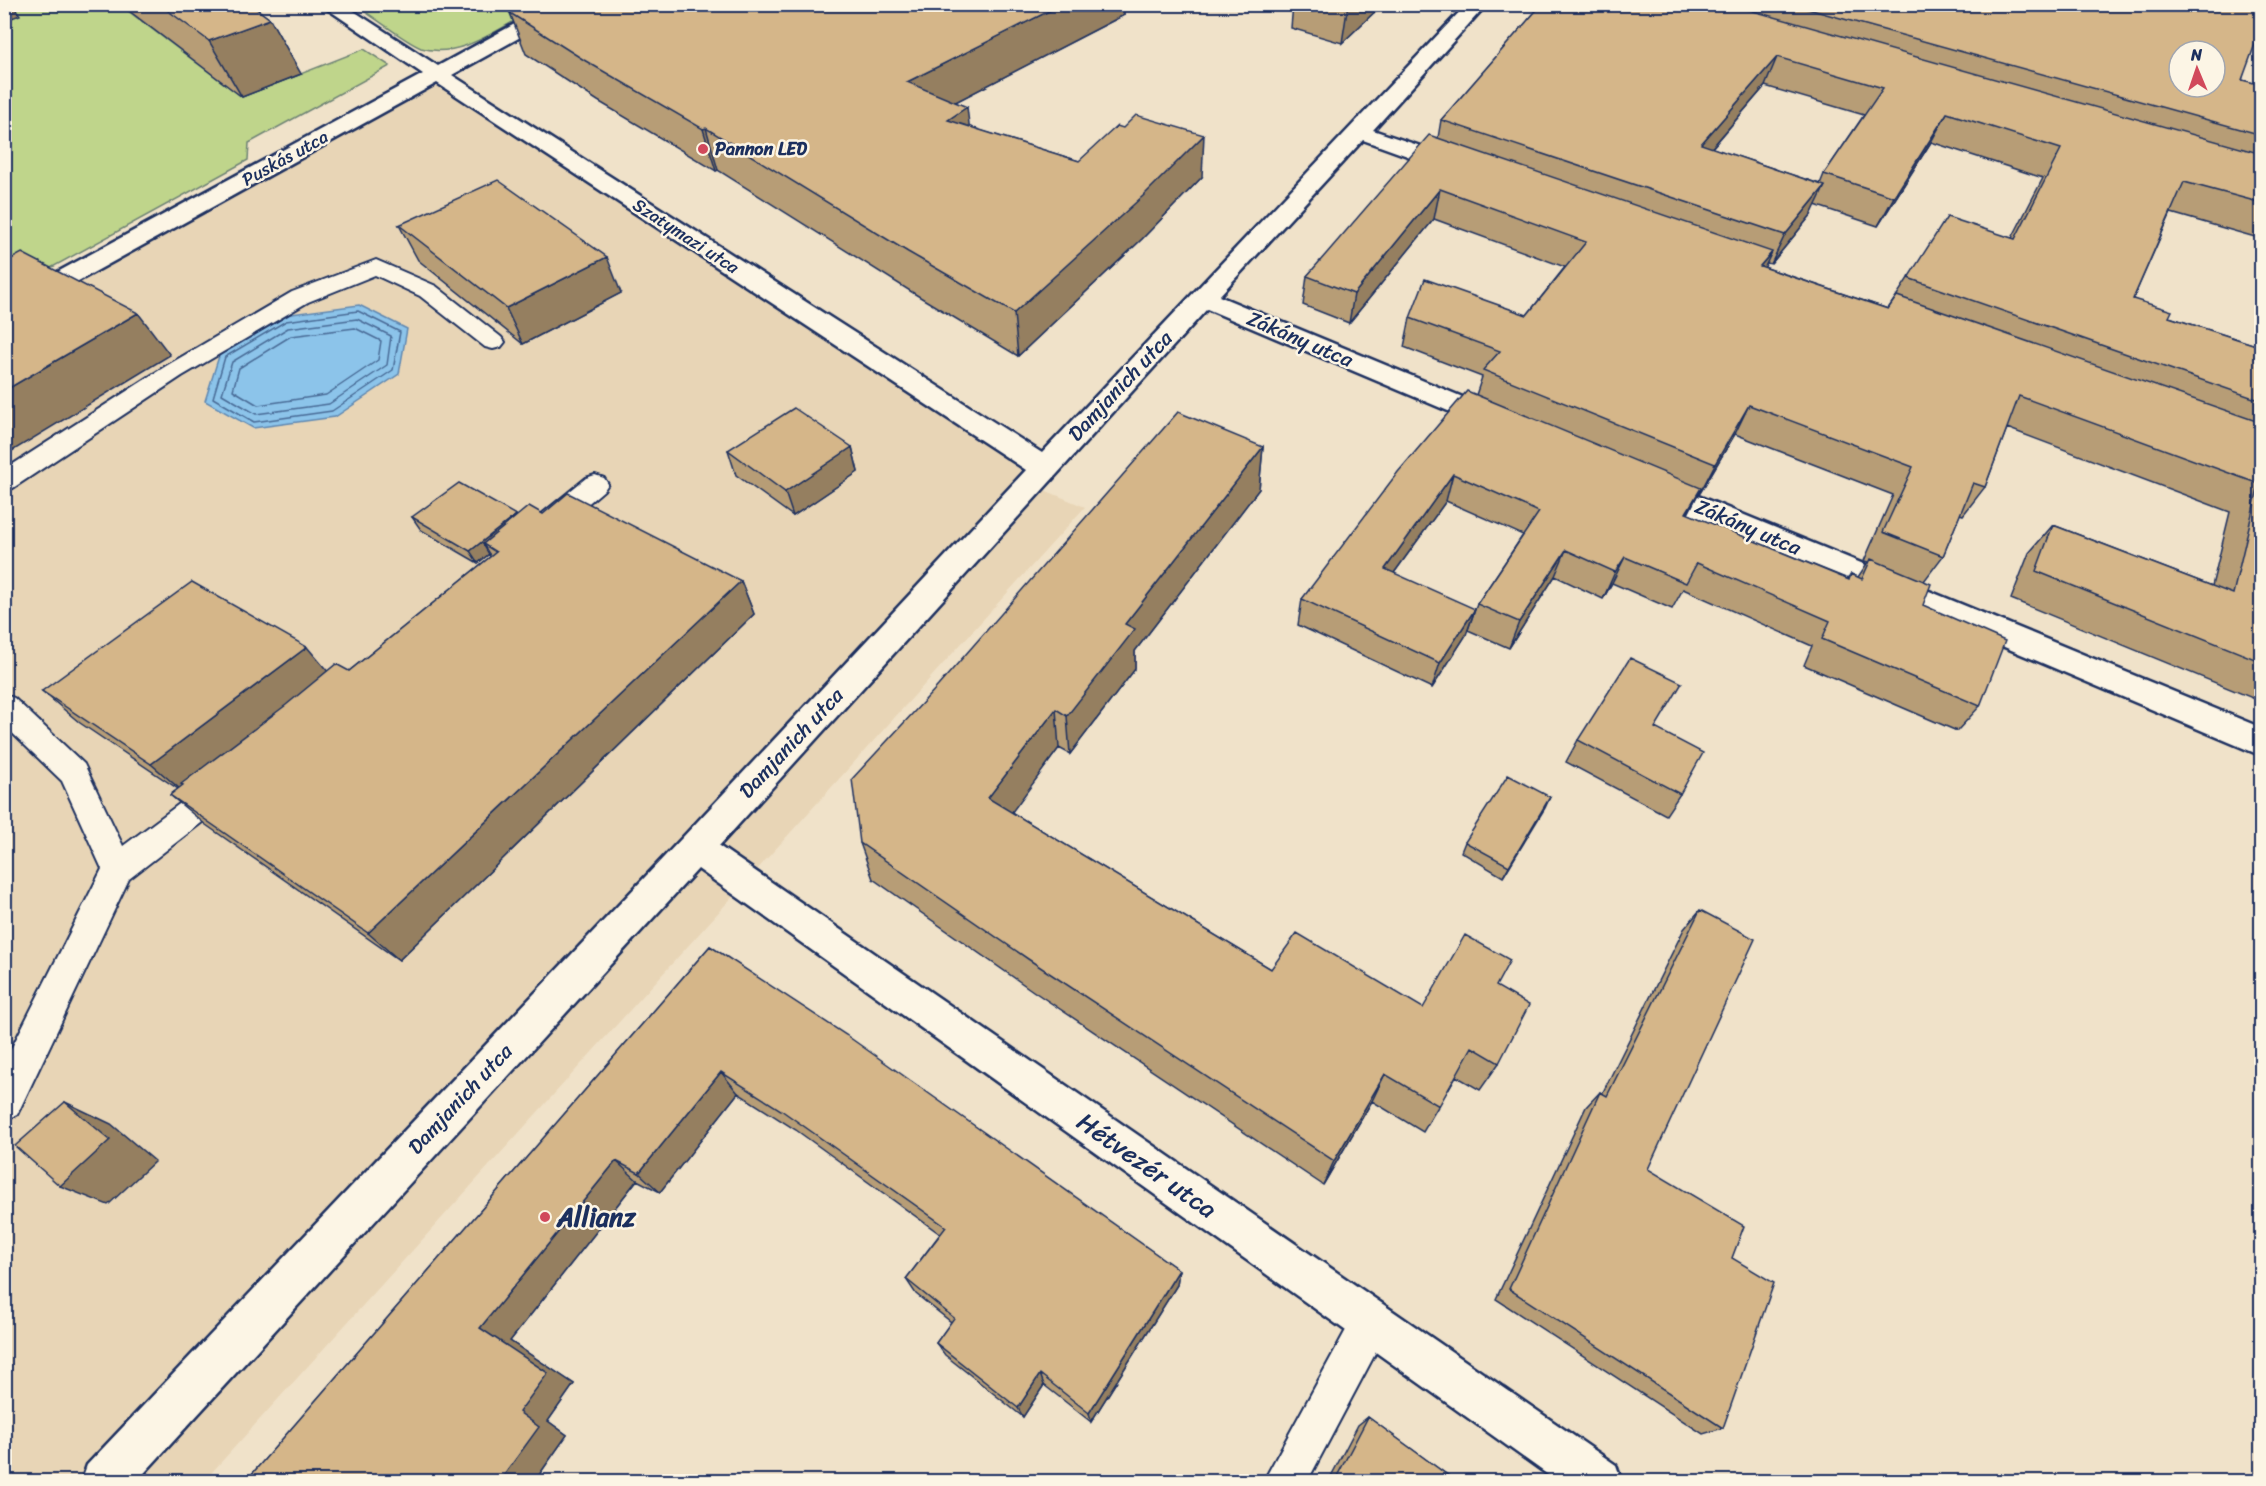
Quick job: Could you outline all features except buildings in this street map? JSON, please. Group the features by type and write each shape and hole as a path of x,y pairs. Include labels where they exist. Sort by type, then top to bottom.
{"street":[{"name":"Szatymazi utca","path":"329,4 1044,468"},
{"name":"Puskás utca","path":"4,312 566,4"},
{"name":"Damjanich utca","path":"104,1482 695,848 1202,298 1478,4"},
{"path":"1359,132 1483,175"},
{"name":"Zákány utca","path":"1202,298 1522,432"},
{"name":"Zákány utca","path":"1633,479 2262,743"},
{"name":"Hétvezér utca","path":"695,848 1599,1482"}],"lane":[{"path":"4,482 174,371 300,297 376,267 428,291 494,342"},
{"path":"522,544 595,484"},
{"path":"4,706 73,773 118,869"},
{"path":"4,1102 118,869 248,769"},
{"path":"1284,1482 1372,1322"}],"shaded area":[{"path":"437,74 1044,468 1030,484 1085,507 204,1481 5,1481 4,312"}],"green space":[{"path":"5,5 120,5 242,97 364,49 390,66 249,143 248,160 5,293"},
{"path":"355,5 517,5 509,9 525,15 476,42 449,50 435,50 415,45"}],"water":[{"path":"359,305 407,329 399,374 335,417 253,428 205,401 220,353 284,315"}],"place":[{"name":"Pannon LED","path":"703,149"},
{"name":"Allianz","path":"545,1217"}]}
